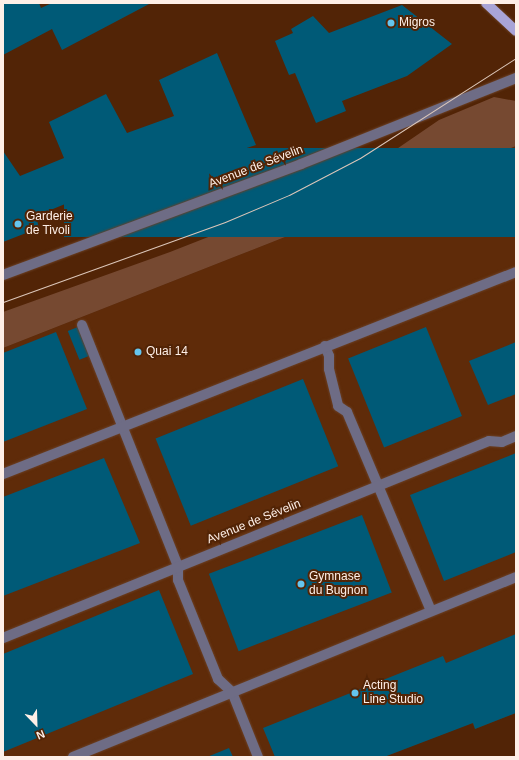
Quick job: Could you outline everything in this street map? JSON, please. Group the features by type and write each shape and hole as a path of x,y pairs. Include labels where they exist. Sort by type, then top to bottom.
{"main road":[{"path":"486,3 516,31"}],"street":[{"name":"Avenue de Sévelin","path":"3,275 301,164 516,78"},
{"path":"3,474 516,272"},
{"path":"82,325 178,566 178,580 218,679 232,692 258,757"},
{"path":"325,346 329,356 329,369 338,406 347,412 431,611"},
{"name":"Avenue de Sévelin","path":"3,638 489,441 502,442 516,436"},
{"path":"73,757 516,577"}],"shaded area":[{"path":"494,97 516,101 516,146 3,348 3,312 170,252 290,205 385,157 439,120"},
{"path":"516,146 516,713 475,729 472,723 384,757 3,757 3,348"}],"building":[{"path":"39,3 41,8 52,3 151,3 62,50 52,29 3,55 3,4"},
{"path":"402,5 452,44 407,76 342,101 346,111 316,123 295,73 289,75 275,41 293,33 291,29 313,16 329,33"},
{"path":"217,53 256,145 197,164 192,153 143,173 149,185 86,208 82,197 36,216 39,228 3,242 3,151 20,176 64,158 49,122 106,94 127,133 174,116 159,80"},
{"path":"64,148 516,148 516,237 64,237"},
{"path":"78,327 90,356 79,360 68,331"},
{"path":"426,327 462,416 384,447 348,358"},
{"path":"56,332 87,409 3,442 3,353"},
{"path":"516,342 516,394 488,405 469,361"},
{"path":"303,379 338,466 191,526 156,439"},
{"path":"516,453 516,552 444,581 410,495"},
{"path":"104,458 140,543 3,596 3,497"},
{"name":"Gymnase du Bugnon","path":"362,515 392,592 239,651 209,574"},
{"path":"159,590 193,674 3,752 3,654"},
{"path":"516,634 516,713 475,729 473,723 384,757 275,757 263,728 443,656 446,663"},
{"path":"229,748 233,757 207,757"}],"tram line":[{"path":"3,302 225,222 289,195 360,158 516,58"}],"place":[{"name":"Migros","path":"391,23"},
{"name":"Garderie de Tivoli","path":"18,224"},
{"name":"Quai 14","path":"138,352"},
{"name":"Gymnase du Bugnon","path":"301,584"},
{"name":"Acting Line Studio","path":"355,693"}]}
